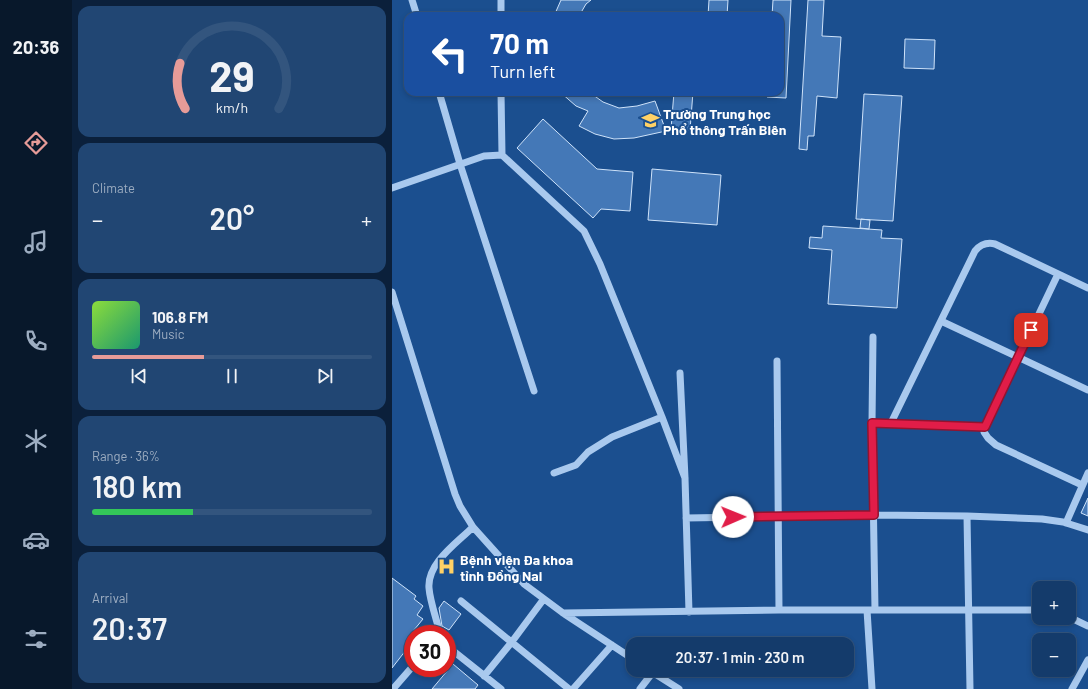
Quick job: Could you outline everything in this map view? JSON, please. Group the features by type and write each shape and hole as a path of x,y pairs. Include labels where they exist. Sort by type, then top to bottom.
{"street":[{"path":"412,0 416,12"},
{"path":"501,0 501,12"},
{"path":"440,96 460,164 534,391"},
{"path":"501,96 502,155"},
{"path":"392,188 484,156 502,155 584,231 600,264 685,478"},
{"path":"891,423 975,252 984,244 995,244 1088,288"},
{"path":"1058,274 985,427 984,432 986,436 996,445 1082,485"},
{"path":"392,292 455,494 460,506 473,527 524,584 543,600 626,654"},
{"path":"941,321 1088,390"},
{"path":"873,336 872,423 875,610"},
{"path":"777,360 779,610"},
{"path":"680,373 689,612"},
{"path":"554,472 576,465 588,452 612,437 662,417"},
{"path":"872,423 985,427"},
{"path":"1066,523 1088,473"},
{"path":"686,518 874,515 967,516 1042,519 1066,523 1088,530"},
{"path":"967,516 970,689"},
{"path":"438,625 429,588 431,574 436,563 473,527"},
{"path":"461,600 569,689"},
{"path":"484,676 512,642 543,600"},
{"path":"563,613 779,610 1032,610"},
{"path":"867,610 872,689"},
{"path":"1076,620 1088,626"},
{"path":"573,689 612,645"},
{"path":"456,653 501,689"},
{"path":"1072,689 1088,660"},
{"path":"396,688 404,677"},
{"path":"640,689 647,677"},
{"path":"660,677 679,689"}],"building":[{"path":"561,0 591,0 586,4 581,12 556,12"},
{"path":"709,0 728,0 727,12 708,12"},
{"path":"773,0 791,0 786,98 767,97 784,96 784,12 772,12"},
{"path":"808,0 824,0 822,36 841,37 837,98 817,96 814,136 808,136 807,150 799,149"},
{"path":"905,39 935,40 934,69 904,68"},
{"path":"864,94 902,96 893,221 856,219"},
{"path":"565,96 595,96 603,102 619,108 637,106 655,101 666,131 634,138 614,139 595,134 579,126 588,111 576,106"},
{"path":"674,96 693,96 690,130 671,129"},
{"path":"543,119 597,169 633,172 630,211 601,209 593,218 517,148"},
{"path":"652,169 721,175 717,225 648,220"},
{"path":"861,219 870,220 869,229 860,228"},
{"path":"823,226 882,230 881,238 902,239 897,308 828,304 832,250 809,248 810,237 822,238"},
{"path":"1088,498 1088,516 1081,513"},
{"path":"392,578 416,596 414,599 423,606 417,615 423,619 418,625 404,625 404,653 392,668"},
{"path":"444,601 461,614 453,625 442,625 439,608"},
{"path":"456,667 478,685 475,689 432,689 442,677 456,677"}],"place":[{"name":"Trường Trung học Phổ thông Trấn Biên","path":"650,121"},
{"name":"Bệnh viện Đa khoa tỉnh Đồng Nai","path":"447,567"}],"route":[{"path":"733,517 874,515 872,423 985,427 1031,330"}]}
